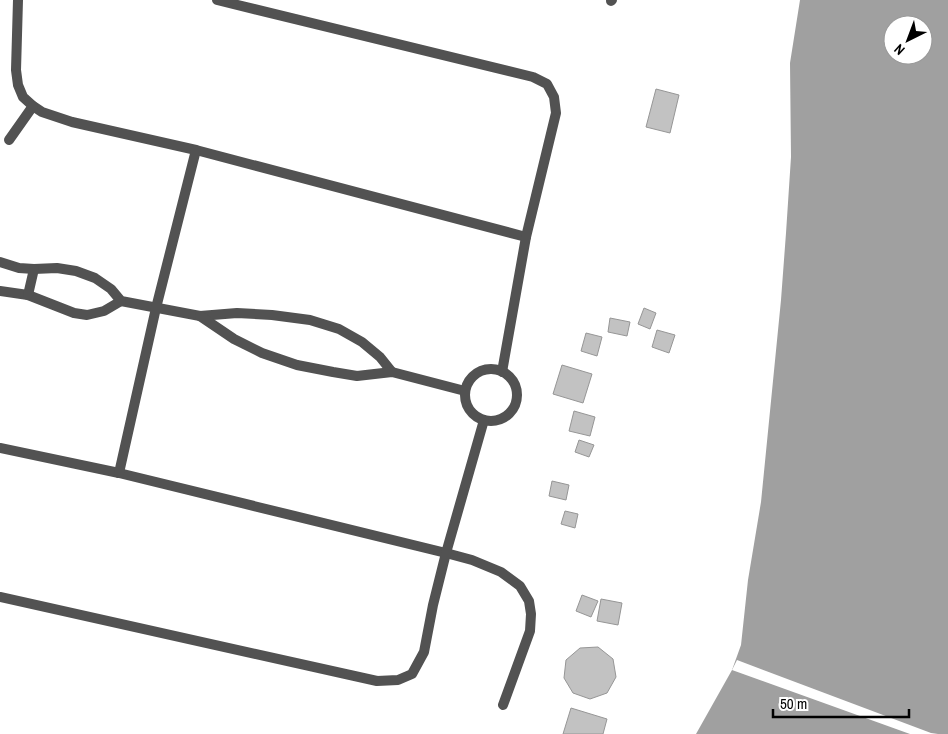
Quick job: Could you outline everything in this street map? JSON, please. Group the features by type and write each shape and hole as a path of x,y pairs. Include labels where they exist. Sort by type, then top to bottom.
{"street":[{"path":"18,0 16,70 18,85 23,97 42,112 72,122 196,150 526,236"},
{"path":"217,0 533,78 547,84 554,97 556,114 526,236 502,372"},
{"path":"9,140 33,106"},
{"path":"118,473 156,308 196,150"},
{"path":"0,262 19,268 57,268 76,271 95,278 110,289 121,301 156,308 200,316 237,313 310,320 339,329 362,342 380,357 392,372"},
{"path":"28,295 34,269"},
{"path":"0,291 28,295 74,313 87,315 104,311 121,301"},
{"path":"200,316 234,339 262,353 297,365 357,376 392,372 465,391"},
{"path":"493,369 502,372 510,377 515,385 517,395 515,404 503,418 493,421 475,416 465,400 468,382 475,374 483,370 493,369"},
{"path":"0,597 377,681 398,680 412,674 424,652 446,553 484,420"},
{"path":"0,448 118,473 446,553 472,560 501,572 520,586 529,601 531,614 530,631 503,705"}],"shaded area":[{"path":"800,0 948,0 948,734 696,734 732,670 741,645 748,580 761,502 781,300 791,157 790,63"}],"pier":[{"path":"737,660 938,734 910,734 732,670"}],"building":[{"path":"656,89 679,95 670,133 646,127"},
{"path":"644,308 656,313 650,329 638,324"},
{"path":"610,318 630,322 627,336 608,332"},
{"path":"657,330 675,335 669,353 652,347"},
{"path":"586,333 602,337 597,356 581,351"},
{"path":"562,365 592,374 583,403 553,394"},
{"path":"574,411 595,417 590,436 569,431"},
{"path":"579,440 594,445 589,457 575,452"},
{"path":"552,481 569,485 566,500 549,496"},
{"path":"565,511 578,514 575,528 561,524"},
{"path":"582,595 598,601 591,617 576,611"},
{"path":"601,599 622,603 618,625 597,621"},
{"path":"598,647 613,659 616,677 607,693 590,699 573,693 564,678 566,660 580,648"},
{"path":"571,708 607,719 603,734 563,734"}]}
